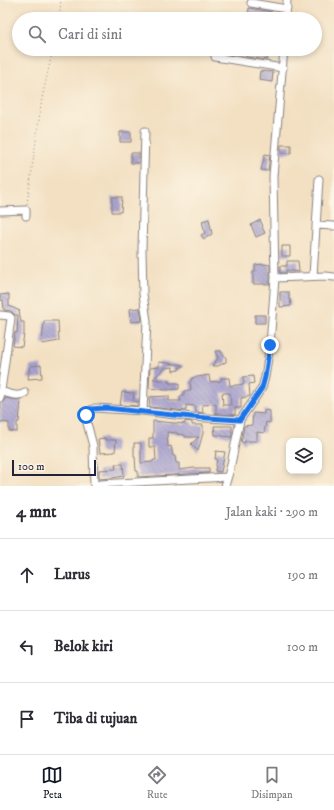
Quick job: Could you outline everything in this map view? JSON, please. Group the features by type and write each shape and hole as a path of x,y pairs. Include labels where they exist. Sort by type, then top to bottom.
{"street":[{"path":"287,0 287,12"},
{"path":"251,3 287,9"},
{"path":"225,486 240,420 262,388 270,345 276,278 273,176 284,56"},
{"path":"215,57 283,68"},
{"path":"143,411 148,321 143,288 142,250 145,131"},
{"path":"313,276 319,179"},
{"path":"0,211 26,213"},
{"path":"316,225 334,226"},
{"path":"276,278 313,276 334,277"},
{"path":"0,315 9,316 11,318 0,393 20,396 25,393"},
{"path":"227,477 143,484 100,484 95,486 93,446 86,419 87,412 95,408 240,420"}],"path":[{"path":"60,12 62,0"},
{"path":"26,213 42,98 51,56"}],"building":[{"path":"249,8 272,12 249,12"},
{"path":"242,56 267,56 267,60"},
{"path":"260,71 273,72 272,82 259,80"},
{"path":"120,132 131,132 131,142 120,142"},
{"path":"281,145 291,145 291,153 281,153"},
{"path":"131,153 139,153 139,163 131,163"},
{"path":"265,154 270,155 268,171 261,170"},
{"path":"112,197 122,197 121,212 112,212"},
{"path":"209,219 212,234 204,239 201,235 205,233 202,221"},
{"path":"260,220 265,233 256,237 251,225"},
{"path":"282,246 290,246 290,256 282,256"},
{"path":"287,261 298,261 299,272 286,270 286,273 280,273 280,266 287,266"},
{"path":"255,265 270,265 270,284 253,284 253,272 255,272"},
{"path":"280,292 289,292 291,306 280,307"},
{"path":"9,294 9,306 20,311 21,322 24,322 22,347 13,346 15,332 17,333 18,315 15,315 11,311 4,310 3,300 0,300 0,295"},
{"path":"140,308 142,321 131,322 130,309"},
{"path":"255,315 265,315 265,323 255,323"},
{"path":"44,321 58,321 59,341 42,344"},
{"path":"215,351 221,351 226,358 226,362 218,366 212,366 218,358"},
{"path":"159,362 183,365 183,367 180,367 179,370 173,371 173,367 165,368 153,379 169,381 169,383 179,383 179,389 166,390 149,388 150,368 159,367"},
{"path":"41,365 42,378 28,379 30,366"},
{"path":"209,375 210,382 221,381 221,378 229,378 230,386 244,384 243,377 253,376 254,383 249,384 250,396 241,398 241,408 235,408 235,415 216,414 216,404 202,405 203,413 196,412 195,406 186,405 186,411 150,407 149,397 169,396 169,401 181,401 180,398 184,395 184,391 191,390 190,382 192,378","holes":["222,393 230,393 231,405 223,405"]},
{"path":"122,392 134,393 133,401 138,402 138,406 120,405"},
{"path":"5,398 21,400 19,422 17,422 17,432 9,431 9,423 0,422 1,403"},
{"path":"264,410 270,411 270,423 266,422 264,433 257,432 257,441 245,441 245,443 241,442 244,426 252,425 253,413 264,414"},
{"path":"153,421 185,424 185,421 192,422 192,425 203,425 203,433 198,451 191,444 199,437 185,437 185,435 177,433 167,432 168,447 171,446 176,463 179,463 179,470 209,468 209,473 138,477 134,457 134,443 141,443 141,463 153,462 153,460 156,460 155,447 149,447 149,438 153,438"},
{"path":"214,426 232,426 232,437 215,435"},
{"path":"105,438 105,440 116,440 115,452 100,453 98,439"},
{"path":"216,451 225,452 221,472 215,471 217,459 215,459"},
{"path":"115,464 123,464 124,476 99,479 99,470 116,469"}],"route":[{"path":"86,415 90,409 106,408 192,417 240,420 262,388 270,345"}]}
